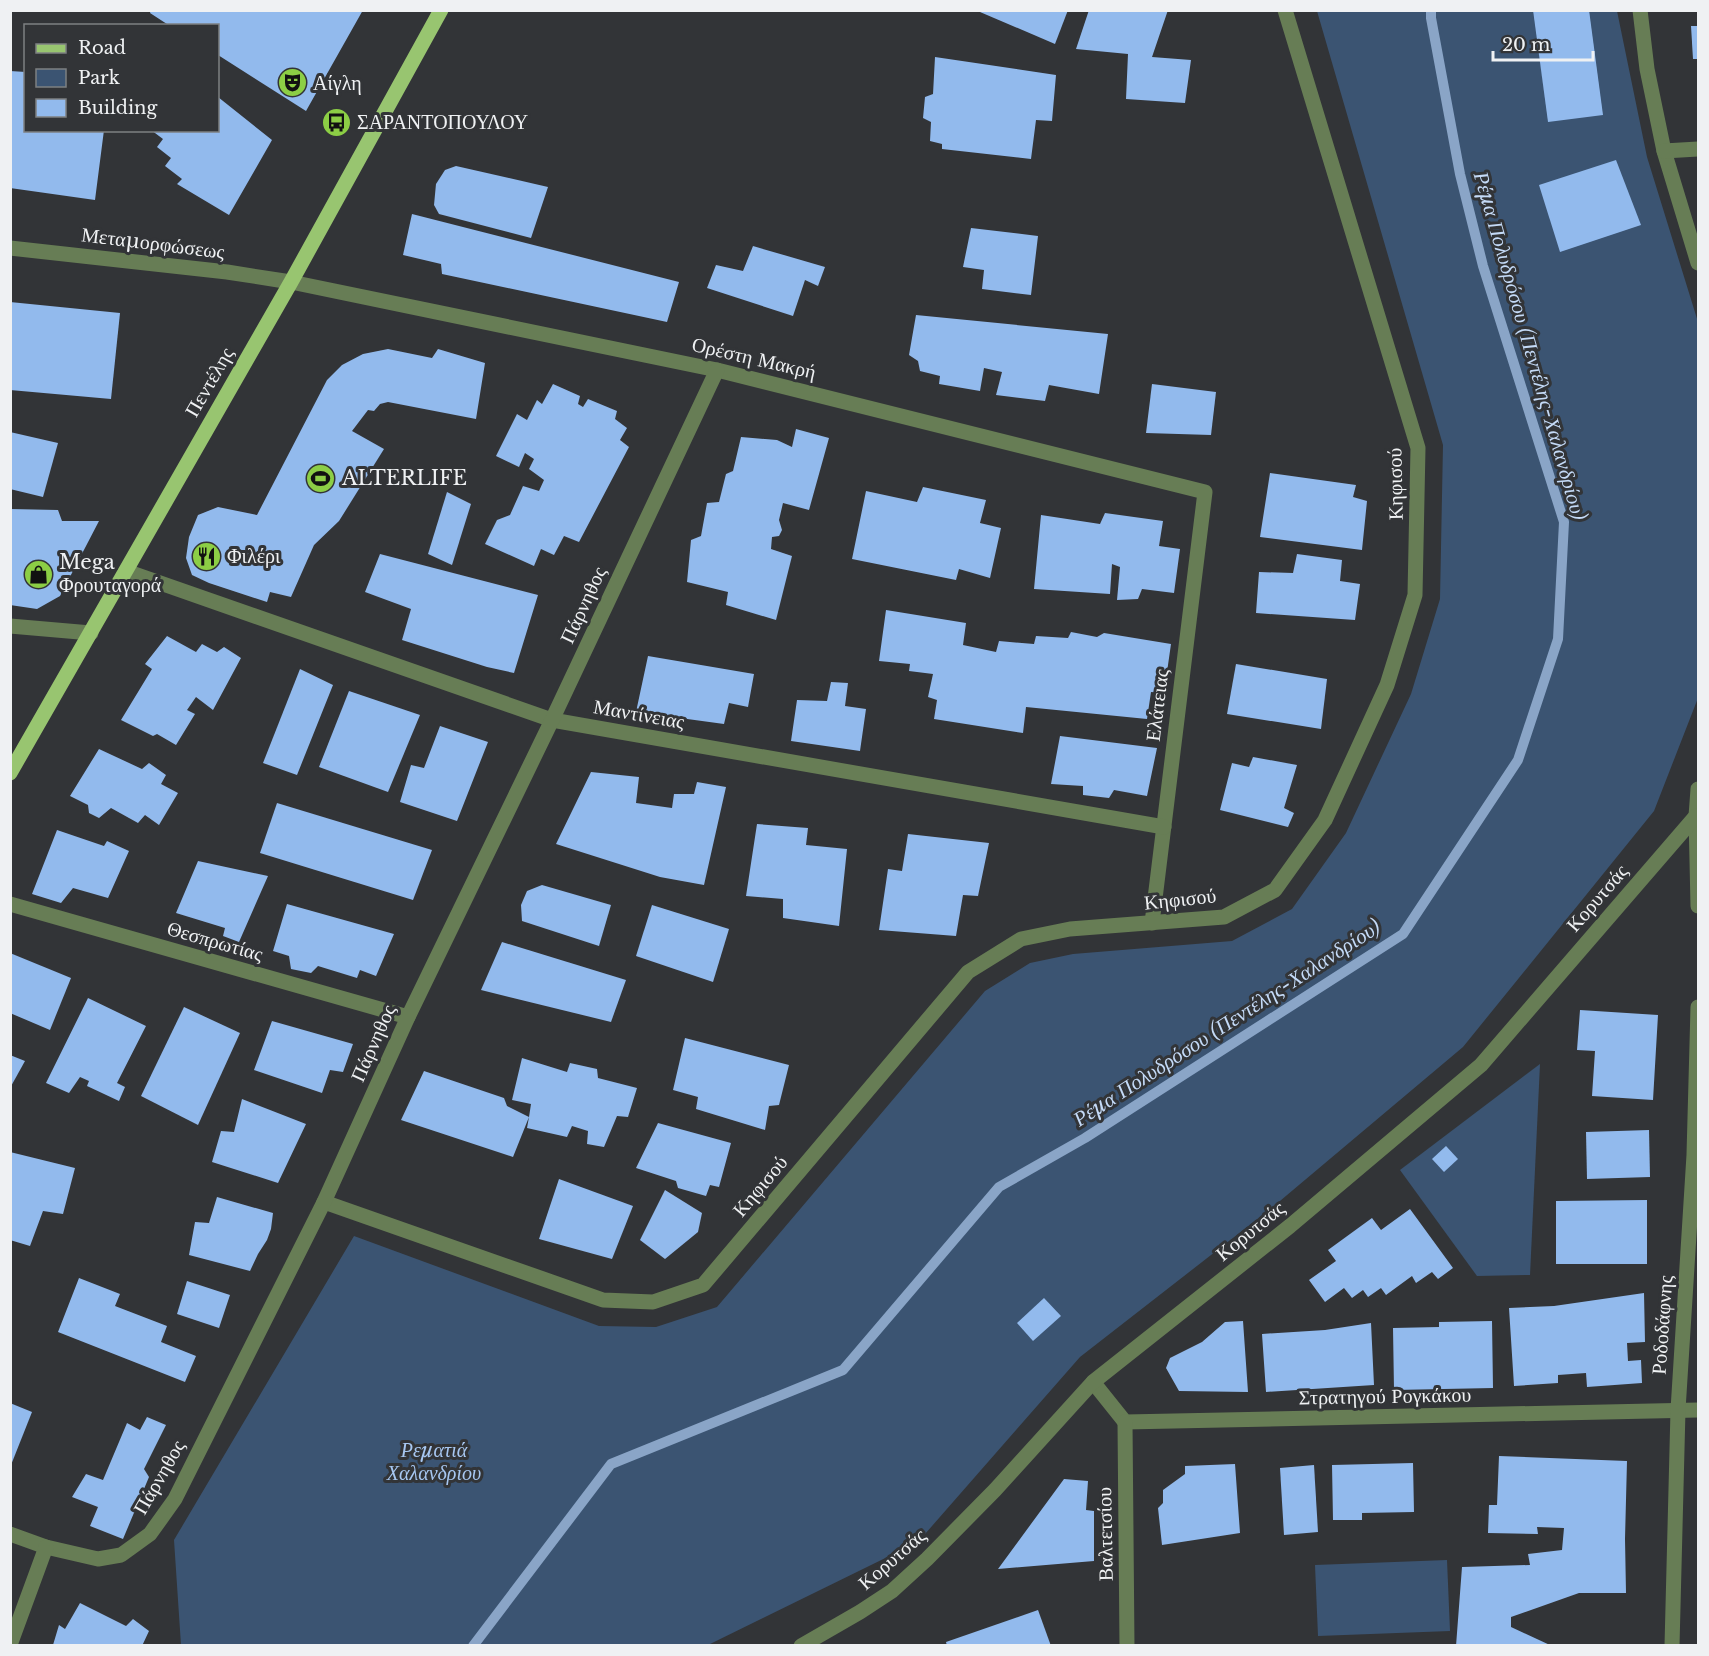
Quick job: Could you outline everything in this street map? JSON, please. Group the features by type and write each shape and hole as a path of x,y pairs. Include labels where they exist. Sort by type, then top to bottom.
{"main road":[{"name":"Πεντέλης","path":"10,773 291,282 441,10"}],"street":[{"name":"Κηφισού","path":"324,1202 603,1300 653,1302 703,1285 968,972 1021,939 1070,929 1224,917 1275,890 1324,820 1388,685 1415,595 1418,448 1285,10"},
{"path":"1640,10 1647,69 1664,152 1698,263"},
{"path":"1664,152 1698,149"},
{"name":"Μεταμορφώσεως","path":"10,248 227,272 291,282"},
{"name":"Ορέστη Μακρή","path":"291,282 717,370 1205,492"},
{"name":"Πάρνηθος","path":"10,1534 46,1547 98,1559 121,1555 150,1534 175,1499 324,1202 408,1017 552,720 717,370"},
{"name":"Ελάτειας","path":"1152,923 1205,492"},
{"name":"Μαντίνειας","path":"126,571 552,720 1164,827"},
{"path":"10,626 91,633"},
{"path":"1698,789 1696,816 1698,906"},
{"name":"Κορυτσάς","path":"801,1646 860,1612 899,1585 995,1490 1093,1382 1290,1226 1481,1065 1696,816"},
{"name":"Θεσπρωτίας","path":"10,904 408,1017"},
{"name":"Ροδοδάφνης","path":"1672,1646 1678,1410 1696,1155 1698,1007"},
{"path":"1093,1382 1125,1422"},
{"name":"Στρατηγού Ρογκάκου","path":"1125,1422 1698,1410"},
{"name":"Βαλτετσίου","path":"1125,1422 1127,1646"},
{"path":"10,1644 46,1547"}],"green space":[{"name":"Ρεματιά Χαλανδρίου","path":"1317,11 1617,11 1647,157 1698,322 1698,698 1654,811 1463,1047 1274,1206 1080,1357 918,1542 708,1645 181,1645 174,1540 354,1236 599,1326 656,1327 717,1307 985,991 1030,963 1073,954 1232,941 1292,909 1346,833 1411,694 1440,599 1443,445"},
{"path":"1540,1064 1530,1275 1477,1276 1400,1170"},
{"path":"1447,1560 1450,1631 1318,1636 1315,1565"}],"building":[{"name":"Αίγλη","path":"151,10 363,10 306,111 219,56 219,24 167,24 150,13"},
{"path":"981,10 1068,10 1055,44 980,12"},
{"path":"1089,10 1168,10 1152,57 1191,60 1185,103 1126,99 1128,54 1076,49"},
{"path":"1533,10 1589,10 1603,115 1548,122"},
{"path":"1691,26 1698,26 1698,59 1693,59"},
{"path":"935,57 1056,75 1052,121 1036,120 1031,159 942,149 942,144 930,141 931,122 923,118 925,97 933,94"},
{"path":"10,71 24,72 24,132 104,132 95,200 10,188"},
{"path":"219,98 272,140 229,215 177,184 182,179 165,166 171,158 157,147 163,139 154,132 219,132"},
{"path":"1616,160 1641,225 1560,252 1539,185"},
{"path":"456,166 548,187 531,238 439,214 434,205 436,184 445,170"},
{"path":"412,214 679,282 667,322 442,274 441,264 403,255"},
{"path":"971,228 1038,236 1031,295 982,289 984,270 963,267"},
{"path":"753,246 825,267 818,286 805,280 793,316 707,288 716,265 743,271"},
{"path":"10,302 120,313 111,399 10,390"},
{"path":"916,315 1108,334 1099,394 1049,385 1045,401 996,395 1002,372 984,368 980,391 939,384 940,376 920,371 918,361 909,355"},
{"name":"ALTERLIFE","path":"388,349 432,358 438,349 485,363 476,419 388,402 380,404 374,411 368,410 352,431 384,449 339,521 314,545 291,597 270,592 267,602 192,575 186,558 189,537 198,515 218,507 257,515 327,380 342,365 363,354"},
{"path":"553,384 580,396 578,404 583,407 588,399 617,411 615,419 627,428 620,440 629,447 579,542 564,536 554,555 541,549 534,566 485,544 497,520 510,515 523,486 539,491 544,480 529,469 534,459 525,453 519,467 496,456 517,414 527,420 537,400 542,404"},
{"path":"1152,384 1216,392 1211,435 1146,433"},
{"path":"796,429 829,438 809,510 783,503 779,520 782,530 779,536 772,537 771,549 792,556 776,620 726,605 728,592 687,582 691,540 701,536 707,503 719,502 726,474 733,471 741,437 777,440 792,447"},
{"path":"10,432 58,443 43,497 10,489"},
{"path":"1270,473 1356,485 1353,497 1367,501 1362,550 1260,537"},
{"path":"923,487 986,500 980,523 1001,528 990,578 959,569 956,580 852,559 866,491 917,502"},
{"path":"447,492 471,504 452,565 428,554"},
{"path":"10,509 58,510 62,521 99,521 60,596 37,609 10,605"},
{"path":"1105,513 1163,521 1159,546 1180,549 1174,593 1142,589 1138,599 1117,600 1120,567 1112,564 1110,594 1034,589 1041,515 1100,524"},
{"path":"380,554 538,595 514,673 487,667 402,640 411,609 365,592"},
{"path":"1297,554 1342,560 1340,581 1360,584 1355,620 1256,613 1259,572 1293,573"},
{"path":"886,610 966,623 963,645 996,652 999,641 1034,644 1036,636 1068,638 1071,632 1097,637 1104,633 1171,644 1164,693 1151,692 1147,719 1026,707 1023,733 934,719 937,700 928,697 933,674 909,671 910,664 879,661"},
{"path":"167,636 196,652 202,644 217,652 224,647 241,658 213,710 196,697 187,710 195,714 176,745 157,734 153,736 121,720 152,669 145,664"},
{"path":"648,656 754,674 748,707 729,703 724,724 636,712"},
{"path":"1236,664 1327,679 1321,729 1227,714"},
{"path":"300,669 333,685 297,775 263,763"},
{"path":"831,682 848,683 845,706 866,709 860,751 791,741 797,700 827,701"},
{"path":"349,691 420,715 388,792 319,767"},
{"path":"440,726 488,742 457,821 400,802 411,765 424,768"},
{"path":"1060,736 1157,748 1147,796 1114,790 1109,798 1083,795 1083,786 1051,784"},
{"path":"99,749 142,769 149,763 166,775 161,784 178,793 159,825 145,815 138,823 111,808 99,818 89,813 88,805 70,796"},
{"path":"1253,757 1297,765 1284,808 1294,813 1288,827 1220,810 1232,763 1249,767"},
{"path":"591,772 639,777 636,803 672,808 674,794 694,794 697,782 726,787 704,885 660,877 556,844"},
{"path":"277,803 432,850 413,900 260,853"},
{"path":"757,824 808,828 806,845 847,849 839,926 783,918 783,899 746,896"},
{"path":"57,830 104,846 107,841 129,851 108,898 73,888 61,903 32,894"},
{"path":"908,834 989,843 978,896 963,895 956,936 879,930 888,869 902,871"},
{"path":"198,861 268,876 239,942 223,936 225,928 176,913"},
{"path":"542,885 611,905 599,946 522,921 521,905 527,891"},
{"path":"287,904 394,934 376,976 360,970 357,978 318,966 311,973 291,969 289,956 273,951"},
{"path":"652,905 729,929 713,982 636,956"},
{"path":"502,942 626,980 611,1022 481,990"},
{"path":"10,953 71,978 50,1030 10,1013"},
{"path":"88,998 146,1026 117,1083 125,1087 119,1101 87,1086 89,1081 80,1077 69,1093 46,1083"},
{"path":"184,1007 240,1033 198,1125 141,1096"},
{"path":"1580,1010 1658,1015 1653,1100 1592,1096 1595,1051 1577,1050"},
{"path":"272,1021 353,1044 343,1072 330,1070 322,1093 254,1070"},
{"path":"685,1038 789,1065 779,1105 769,1106 765,1130 696,1109 698,1097 673,1090"},
{"path":"10,1055 25,1061 10,1088"},
{"path":"522,1058 567,1072 570,1063 597,1069 598,1078 637,1088 628,1117 617,1116 604,1147 587,1144 588,1131 572,1126 567,1137 527,1128 531,1104 512,1100"},
{"path":"424,1071 504,1098 507,1106 529,1117 513,1157 401,1120"},
{"path":"242,1099 306,1124 278,1183 212,1162 221,1131 234,1132"},
{"path":"658,1123 731,1143 719,1187 710,1185 706,1196 678,1188 676,1181 636,1168"},
{"path":"1649,1130 1650,1177 1587,1179 1586,1132"},
{"path":"1446,1146 1458,1159 1444,1172 1432,1159"},
{"path":"10,1152 75,1168 63,1214 43,1211 30,1246 10,1240"},
{"path":"559,1179 633,1206 612,1259 539,1239"},
{"path":"665,1190 702,1213 698,1232 665,1259 640,1240"},
{"path":"217,1197 273,1213 267,1240 250,1271 189,1255 195,1222 209,1223"},
{"path":"1647,1200 1647,1264 1556,1264 1556,1201"},
{"path":"1410,1209 1453,1268 1438,1279 1432,1272 1416,1283 1412,1276 1386,1295 1381,1288 1368,1297 1363,1290 1352,1298 1344,1288 1325,1302 1309,1280 1336,1261 1328,1250 1372,1218 1381,1230"},
{"path":"79,1278 120,1294 115,1306 167,1326 161,1342 196,1356 185,1382 58,1332"},
{"path":"187,1281 230,1295 219,1328 177,1314"},
{"path":"1644,1293 1645,1342 1627,1343 1628,1361 1641,1360 1642,1383 1587,1387 1586,1373 1558,1375 1558,1383 1514,1386 1509,1308 1554,1306"},
{"path":"1044,1298 1061,1316 1033,1341 1017,1323"},
{"path":"1243,1321 1248,1392 1179,1391 1166,1368 1170,1358 1202,1342 1225,1322"},
{"path":"1492,1321 1493,1388 1394,1390 1393,1328 1439,1327 1439,1322"},
{"path":"1371,1323 1374,1385 1266,1392 1262,1334 1325,1330"},
{"path":"10,1403 32,1412 11,1465 10,1465"},
{"path":"147,1417 166,1425 144,1469 149,1477 123,1539 90,1526 98,1507 72,1497 86,1474 103,1480 127,1423 140,1430"},
{"path":"1499,1456 1627,1461 1626,1593 1579,1593 1511,1617 1511,1627 1552,1646 1456,1646 1462,1567 1530,1565 1528,1554 1562,1550 1564,1528 1537,1527 1538,1534 1488,1533 1489,1505 1497,1505"},
{"path":"1413,1463 1414,1512 1362,1513 1362,1520 1333,1520 1332,1465"},
{"path":"1235,1464 1240,1533 1162,1545 1158,1508 1163,1503 1163,1490 1185,1474 1185,1466"},
{"path":"1314,1465 1318,1532 1284,1535 1280,1468"},
{"path":"1064,1479 1088,1481 1086,1510 1094,1511 1094,1561 998,1569"},
{"path":"80,1603 126,1626 133,1619 149,1631 142,1646 53,1645 59,1625 65,1629"},
{"path":"1038,1610 1051,1646 947,1646 946,1642"}],"waterway":[{"name":"Ρέμα Πολυδρόσου (Πεντέλης-Χαλανδρίου)","path":"473,1646 611,1464 843,1370 999,1187 1085,1138 1403,934 1518,760 1558,639 1564,522 1483,266 1460,174 1431,10"}],"place":[{"name":"Αίγλη","path":"292,83"},
{"name":"ΣΑΡΑΝΤΟΠΟΥΛΟΥ","path":"336,122"},
{"name":"ALTERLIFE","path":"321,478"},
{"name":"Φιλέρι","path":"206,556"},
{"name":"Mega Φρουταγορά","path":"38,574"}]}
